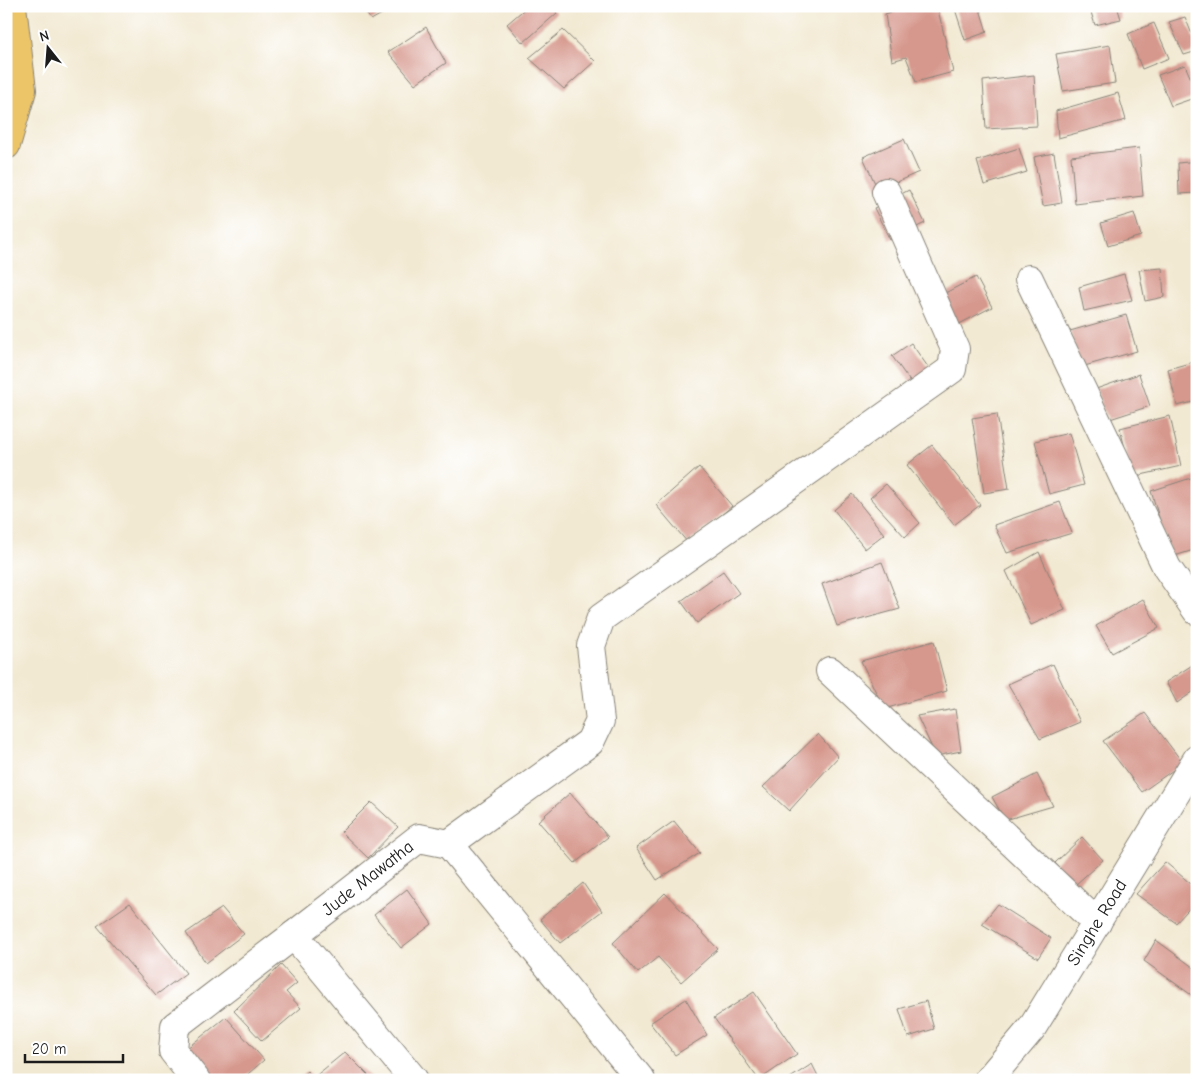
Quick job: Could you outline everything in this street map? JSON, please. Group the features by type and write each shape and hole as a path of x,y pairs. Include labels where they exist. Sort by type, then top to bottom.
{"highway":[{"path":"6,145 22,90 12,6"}],"street":[{"path":"641,1080 450,844 590,742 600,721 590,646 601,618 952,368 955,348 886,192"},
{"path":"1029,279 1167,568 1197,611"},
{"path":"830,671 1097,923"},
{"name":"Singhe Road","path":"988,1080 1032,1028 1197,759"},
{"name":"Jude Mawatha","path":"196,1080 173,1051 175,1026 419,838 450,844"},
{"path":"294,935 414,1080"}],"building":[{"path":"361,6 396,6 371,20"},
{"path":"528,6 551,6 557,13 523,43 507,24"},
{"path":"909,6 937,6 953,72 916,82 906,57 892,61 885,14"},
{"path":"954,6 979,6 987,32 965,40"},
{"path":"1089,6 1117,6 1121,19 1095,25"},
{"path":"1185,17 1197,51 1184,55 1169,22"},
{"path":"1154,23 1169,58 1142,69 1128,34"},
{"path":"426,27 446,63 415,84 388,52"},
{"path":"563,30 595,61 564,89 529,58"},
{"path":"1110,45 1115,83 1063,91 1056,54"},
{"path":"1185,65 1197,97 1171,106 1158,75"},
{"path":"1034,75 1037,126 986,129 983,81"},
{"path":"1118,93 1126,120 1058,138 1056,111"},
{"path":"904,139 919,172 878,190 863,157"},
{"path":"1019,148 1027,172 984,185 977,161"},
{"path":"1139,148 1143,196 1075,204 1071,156"},
{"path":"1054,153 1062,203 1043,206 1034,157"},
{"path":"1197,161 1197,193 1179,194 1178,163"},
{"path":"909,190 925,223 890,240 874,208"},
{"path":"1134,213 1141,236 1108,246 1101,223"},
{"path":"1162,268 1164,297 1145,301 1139,270"},
{"path":"1124,274 1132,300 1084,311 1079,287"},
{"path":"976,277 992,307 940,334 924,304"},
{"path":"1126,315 1137,351 1081,367 1070,331"},
{"path":"911,343 933,374 914,387 892,356"},
{"path":"1197,361 1197,401 1177,406 1168,369"},
{"path":"1139,374 1150,406 1107,420 1096,389"},
{"path":"997,414 1009,489 984,493 972,418"},
{"path":"1170,416 1181,466 1132,477 1120,428"},
{"path":"1069,433 1084,485 1049,494 1035,441"},
{"path":"932,445 980,505 954,525 907,465"},
{"path":"699,467 732,506 688,543 656,505"},
{"path":"1197,476 1197,549 1171,557 1151,491"},
{"path":"886,484 920,523 905,537 870,498"},
{"path":"852,494 884,534 865,549 834,510"},
{"path":"1060,502 1072,533 1007,553 994,525"},
{"path":"1039,552 1065,610 1031,625 1006,571"},
{"path":"882,562 900,609 837,626 822,584"},
{"path":"723,571 739,593 697,623 681,601"},
{"path":"1143,599 1159,628 1112,653 1096,626"},
{"path":"934,641 947,691 884,709 861,661"},
{"path":"1197,662 1197,689 1177,703 1166,682"},
{"path":"1053,664 1080,722 1040,739 1008,684"},
{"path":"955,709 961,751 936,756 917,716"},
{"path":"1145,713 1183,763 1142,792 1103,741"},
{"path":"818,734 838,757 789,811 763,787"},
{"path":"1037,774 1053,806 1005,820 992,797"},
{"path":"570,793 608,837 575,863 538,821"},
{"path":"371,802 398,827 368,858 341,832"},
{"path":"674,821 700,853 657,880 636,848"},
{"path":"1082,837 1103,860 1075,885 1055,863"},
{"path":"1165,862 1197,889 1197,900 1176,923 1136,894"},
{"path":"583,883 602,911 560,943 540,919"},
{"path":"407,889 432,924 401,948 374,915"},
{"path":"665,893 718,949 681,982 658,957 638,973 613,943"},
{"path":"130,903 186,973 156,995 97,926"},
{"path":"998,904 1051,938 1038,958 982,924"},
{"path":"222,908 244,934 206,963 186,933"},
{"path":"1156,940 1197,970 1197,999 1144,961"},
{"path":"281,965 297,983 286,992 301,1008 262,1041 234,1011"},
{"path":"754,992 797,1054 759,1080 714,1018"},
{"path":"686,999 707,1035 675,1055 650,1023"},
{"path":"926,1001 934,1029 908,1037 899,1009"},
{"path":"226,1017 264,1060 241,1080 203,1080 181,1053"},
{"path":"345,1052 373,1080 297,1080 307,1071 313,1078"},
{"path":"812,1064 820,1080 787,1080"}]}
